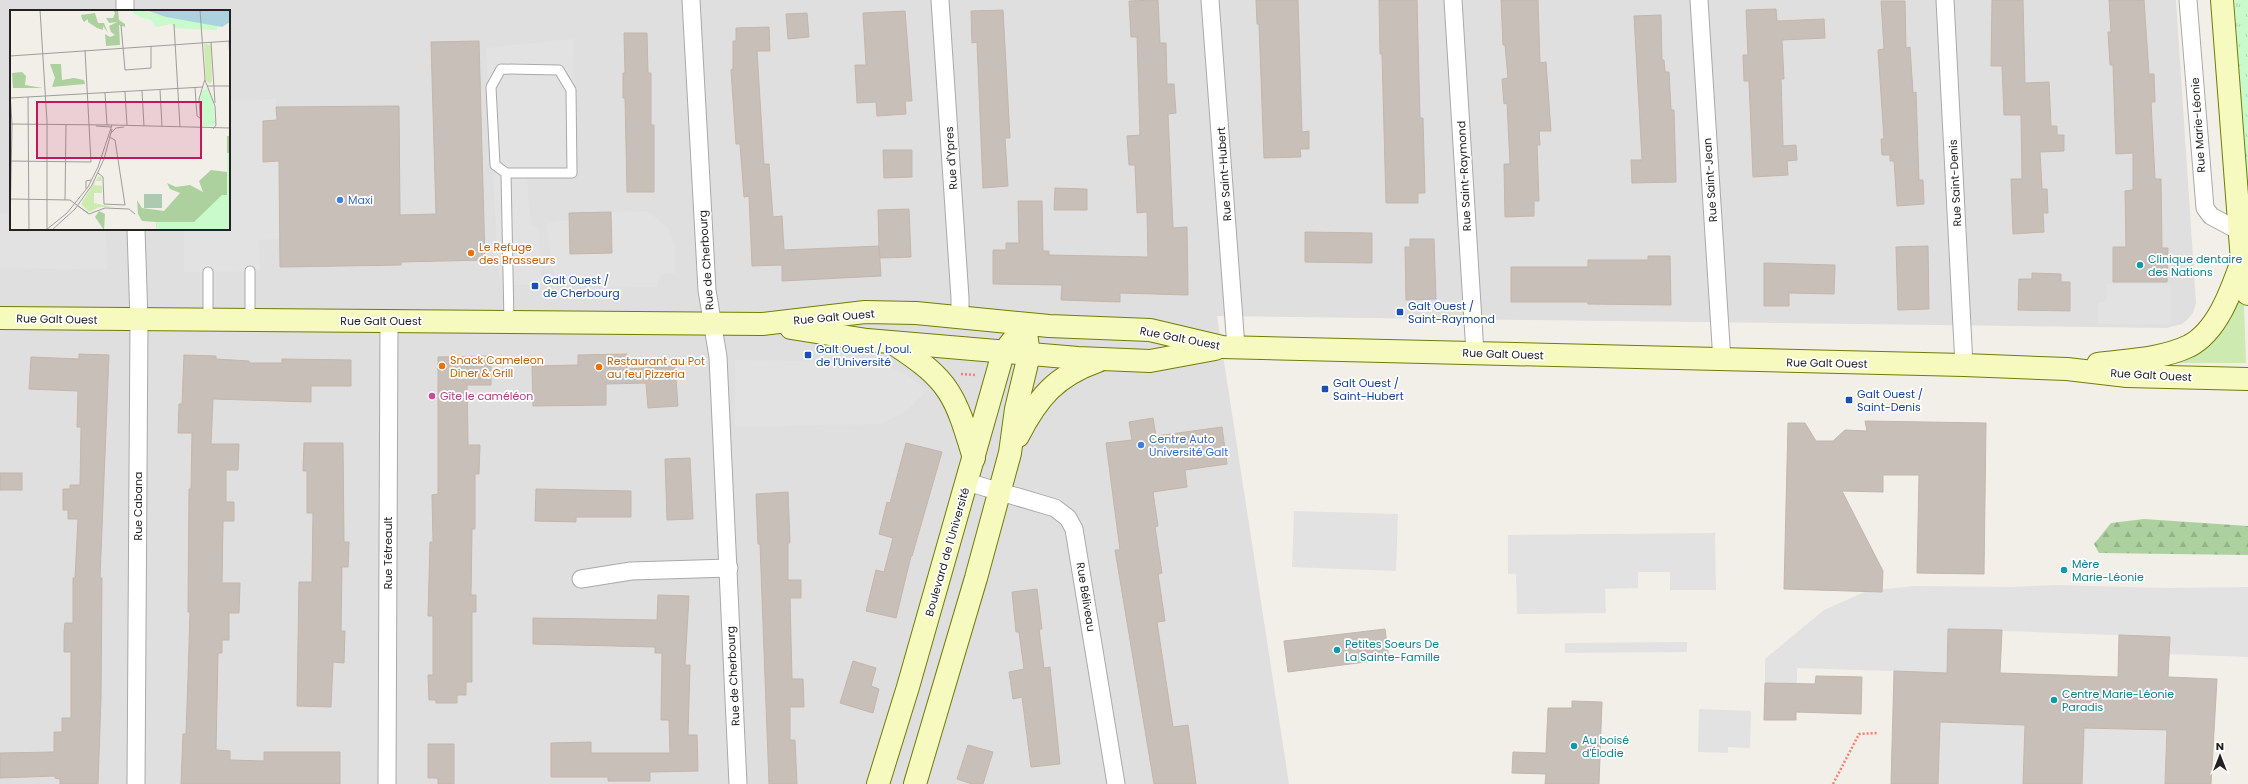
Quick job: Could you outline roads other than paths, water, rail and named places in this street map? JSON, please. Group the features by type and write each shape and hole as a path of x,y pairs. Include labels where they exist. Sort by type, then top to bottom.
{"main road":[{"path":"2222,0 2239,231 2242,261 2248,294"},
{"path":"2068,369 2158,355 2190,345 2210,328 2236,279 2242,261"},
{"name":"Rue Galt Ouest","path":"762,324 865,312 960,317 1025,325 1150,330 1229,347 1475,352 1722,361 1964,365 2068,369 2127,376 2248,379"},
{"name":"Rue Galt Ouest","path":"0,318 762,324 891,342 1028,354 1150,361 1229,347"},
{"path":"915,784 1010,453 1016,409 1028,354 1025,325"},
{"name":"Boulevard de l'Université","path":"878,784 974,458 1003,352 1025,325"},
{"path":"891,342 934,372 952,395 961,414 974,458"},
{"path":"1010,453 1032,410 1050,388 1066,375 1101,359"}],"street":[{"name":"Rue de Cherbourg","path":"691,0 707,290 718,357 738,784"},
{"name":"Rue d'Ypres","path":"940,0 960,317"},
{"name":"Rue Saint-Hubert","path":"1210,0 1229,347"},
{"name":"Rue Saint-Raymond","path":"1454,0 1475,352"},
{"name":"Rue Saint-Jean","path":"1699,0 1722,361"},
{"name":"Rue Saint-Denis","path":"1945,0 1964,365"},
{"name":"Rue Marie-Léonie","path":"2188,0 2205,208 2211,216 2239,231"},
{"name":"Rue Cabana","path":"136,230 139,320 136,784"},
{"name":"Rue Tétreault","path":"387,784 389,322"},
{"name":"Rue Béliveau","path":"967,482 1055,508 1068,518 1074,529 1116,784"},
{"path":"581,579 631,571 729,568"}],"lane":[{"path":"502,69 559,70 571,90 572,173 506,173 495,165 491,87 502,69"},
{"path":"506,173 509,322"},
{"path":"250,271 250,321"},
{"path":"208,272 208,320"}],"place":[{"name":"Maxi","path":"340,200"},
{"name":"Le Refuge des Brasseurs","path":"471,253"},
{"name":"Clinique dentaire des Nations","path":"2140,265"},
{"name":"Galt Ouest / de Cherbourg","path":"535,286"},
{"name":"Galt Ouest / Saint-Raymond","path":"1400,312"},
{"name":"Galt Ouest / boul. de l'Université","path":"808,355"},
{"name":"Snack Cameleon Diner & Grill","path":"442,366"},
{"name":"Restaurant au Pot au feu Pizzeria","path":"599,367"},
{"name":"Galt Ouest / Saint-Hubert","path":"1325,389"},
{"name":"Gîte le caméléon","path":"432,396"},
{"name":"Galt Ouest / Saint-Denis","path":"1849,400"},
{"name":"Centre Auto Université Galt","path":"1141,445"},
{"name":"Mère Marie-Léonie","path":"2064,570"},
{"name":"Petites Soeurs De La Sainte-Famille","path":"1337,650"},
{"name":"Centre Marie-Léonie Paradis","path":"2054,700"},
{"name":"Au boisé d'Élodie","path":"1574,746"}]}
